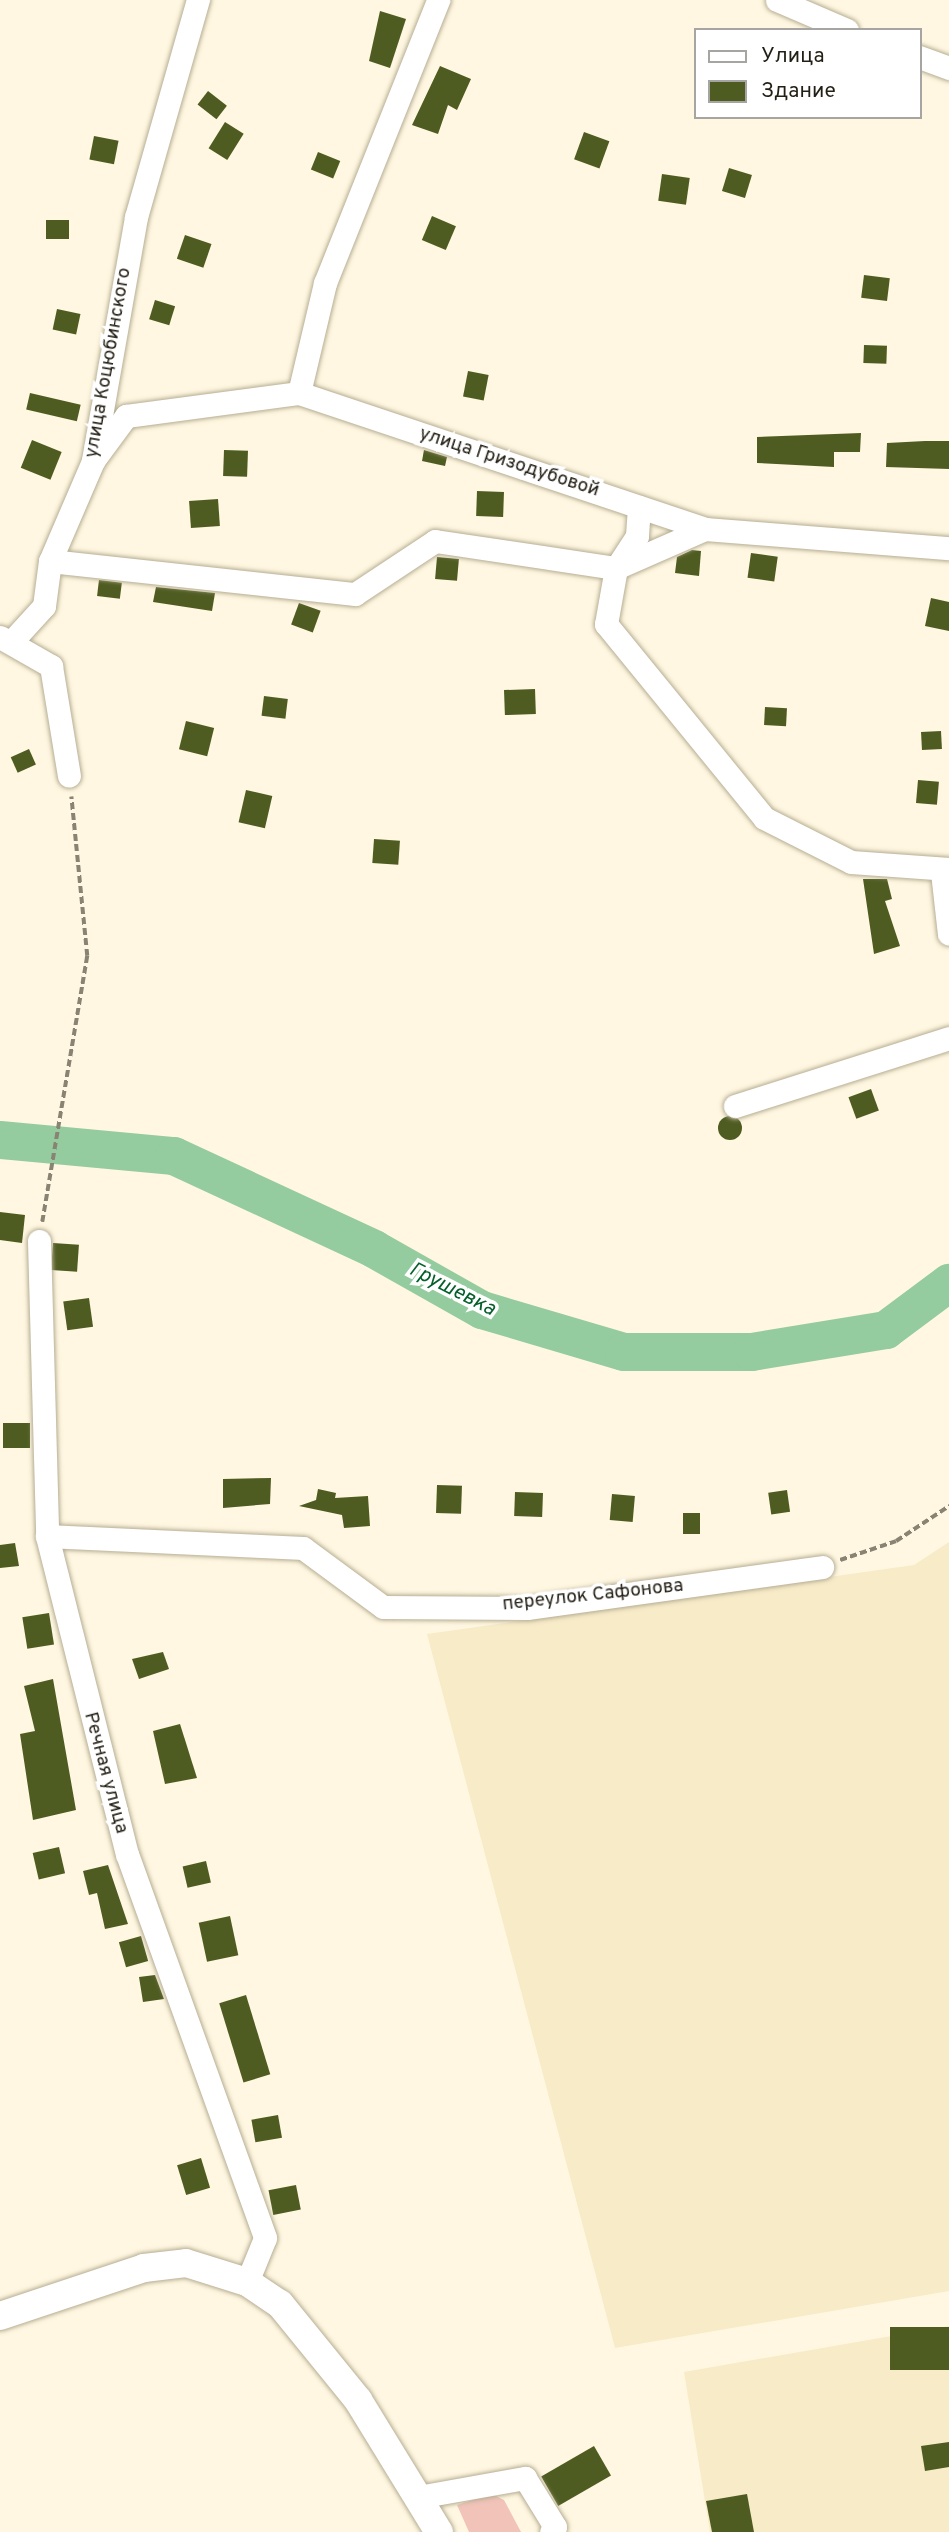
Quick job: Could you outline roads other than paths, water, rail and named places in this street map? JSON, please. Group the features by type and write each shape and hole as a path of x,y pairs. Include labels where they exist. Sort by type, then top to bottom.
{"main road":[{"path":"0,2316 144,2268 186,2263 247,2282 280,2304 358,2400 439,2532"}],"street":[{"name":"улица Коцюбинского","path":"69,776 51,666 6,638 44,606 50,561 93,461 136,216 198,0"},
{"path":"299,393 325,283 438,0"},
{"path":"777,0 842,28"},
{"path":"921,58 949,68"},
{"name":"улица Гризодубовой","path":"93,461 126,416 299,393 705,529 949,548"},
{"path":"639,507 637,536 616,568 606,624 764,818 851,862 945,871 949,934"},
{"path":"50,561 355,594 435,541 616,568 705,529"},
{"path":"735,1106 949,1038"},
{"name":"Речная улица","path":"39,1241 47,1536 127,1854 265,2238 247,2282"},
{"name":"переулок Сафонова","path":"47,1536 303,1548 383,1606 527,1608 822,1567"},
{"path":"418,2497 525,2477 555,2527 551,2532"}],"waterway":[{"name":"Грушевка","path":"0,1140 174,1156 374,1249 482,1310 624,1352 752,1352 886,1330 949,1283"}]}
